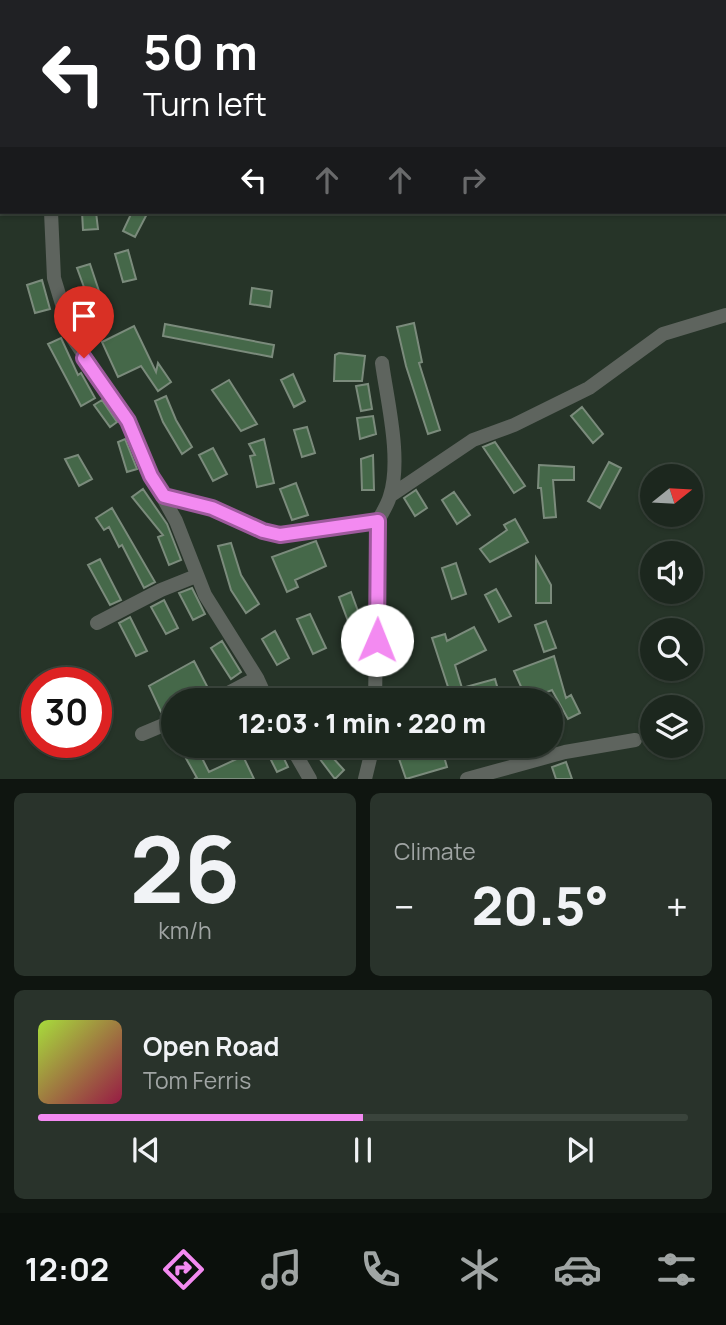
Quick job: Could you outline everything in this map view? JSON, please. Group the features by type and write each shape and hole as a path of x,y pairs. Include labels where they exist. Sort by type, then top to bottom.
{"street":[{"path":"51,214 54,278 72,337 128,421 151,476 164,496 205,596 262,688"},
{"path":"390,496 473,440 514,425 589,388 663,334 726,315"},
{"path":"375,688 378,521 390,496 393,477 392,438 382,363"},
{"path":"164,496 212,508 263,531 280,535 378,521"},
{"path":"97,623 161,590 196,576"},
{"path":"238,688 257,678"},
{"path":"142,734 161,726"},
{"path":"467,779 565,752 635,740"},
{"path":"298,758 310,779"},
{"path":"365,779 370,758"}],"building":[{"path":"82,214 96,214 98,229 83,230"},
{"path":"131,214 147,214 135,237 123,231"},
{"path":"128,250 136,279 123,282 115,254"},
{"path":"90,264 100,294 88,298 77,268"},
{"path":"42,280 50,309 35,313 27,285"},
{"path":"252,288 272,291 270,307 250,304"},
{"path":"414,323 422,362 419,363 440,430 428,434 406,366 397,327"},
{"path":"165,324 274,345 272,357 163,336"},
{"path":"134,326 156,372 158,363 171,382 158,391 141,366 118,377 102,342"},
{"path":"61,338 78,375 81,373 95,398 81,406 48,344"},
{"path":"339,353 365,356 362,381 334,381 335,355"},
{"path":"293,374 305,401 294,407 281,380"},
{"path":"229,380 257,424 241,431 212,390"},
{"path":"368,384 372,409 361,411 356,386"},
{"path":"166,396 192,447 182,454 163,422 155,401"},
{"path":"102,400 117,422 110,427 94,405"},
{"path":"582,407 603,434 593,443 571,416"},
{"path":"373,416 376,434 360,439 357,418"},
{"path":"307,427 315,453 302,457 294,430"},
{"path":"125,439 137,469 127,472 118,442"},
{"path":"264,439 274,483 257,487 250,456 255,455 249,444"},
{"path":"495,442 525,486 514,493 483,447"},
{"path":"213,448 227,474 213,481 199,455"},
{"path":"78,455 92,479 79,486 65,459"},
{"path":"373,455 374,490 362,490 361,459"},
{"path":"609,462 621,468 600,508 588,501"},
{"path":"539,465 574,467 574,480 553,480 556,517 544,518 541,488 538,488"},
{"path":"296,483 308,515 292,520 280,489"},
{"path":"143,489 167,524 181,560 169,565 158,537 163,535 132,497"},
{"path":"416,490 427,508 415,516 404,498"},
{"path":"454,492 470,515 457,524 442,500"},
{"path":"112,508 155,582 144,588 122,545 119,547 109,527 104,530 96,518"},
{"path":"515,519 528,542 490,562 480,549 507,530 504,525"},
{"path":"316,541 326,566 295,580 298,587 287,592 272,557"},
{"path":"231,543 241,575 259,604 246,613 231,590 218,546"},
{"path":"536,558 551,585 551,603 536,603"},
{"path":"100,559 121,600 110,605 88,565"},
{"path":"456,563 466,594 452,599 442,568"},
{"path":"192,588 205,614 193,620 179,593"},
{"path":"496,589 511,616 499,622 485,595"},
{"path":"351,592 366,633 354,637 339,597"},
{"path":"164,600 178,628 166,634 151,607"},
{"path":"310,614 326,648 313,654 297,619"},
{"path":"130,617 147,651 136,656 119,623"},
{"path":"546,621 556,648 544,652 535,625"},
{"path":"474,627 486,650 455,665 462,688 448,688 432,638 445,634 447,641"},
{"path":"275,631 289,658 277,665 262,639"},
{"path":"222,641 241,672 231,679 211,648"},
{"path":"554,656 566,698 571,695 580,713 568,719 563,710 563,688 522,688 514,671"},
{"path":"194,661 208,688 161,688 161,712 149,686"},
{"path":"495,679 498,688 462,688"},
{"path":"186,758 202,758 209,772 244,758 254,779 194,779 197,778"},
{"path":"270,758 284,758 288,767 277,772"},
{"path":"319,758 333,758 344,770 335,779"},
{"path":"399,758 444,758 447,767 406,779"},
{"path":"566,762 572,779 556,779 552,767"}],"route":[{"path":"84,358 128,421 140,444 151,476 164,496 212,508 263,531 280,535 378,521 377,640"}]}
